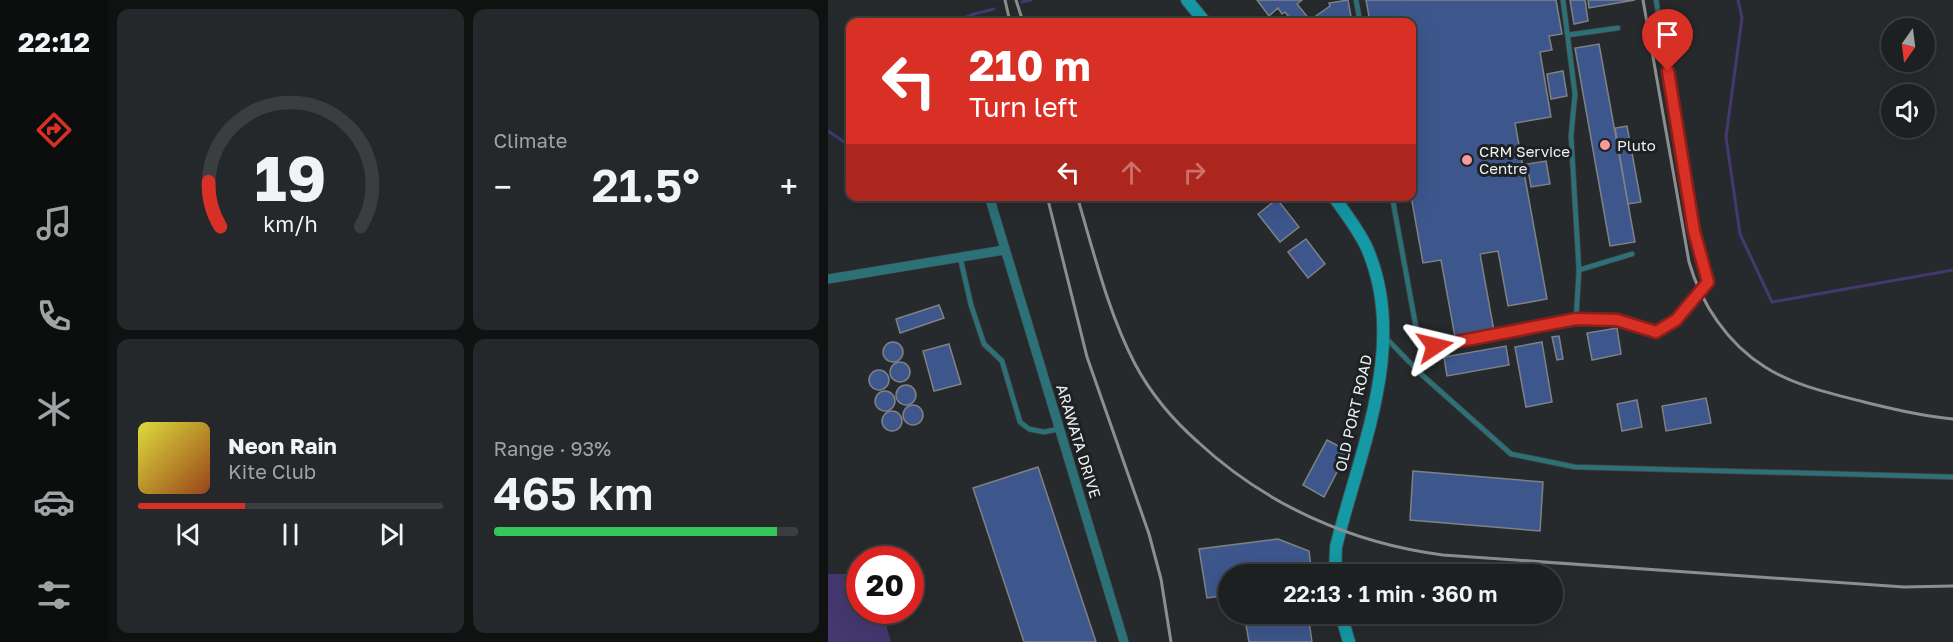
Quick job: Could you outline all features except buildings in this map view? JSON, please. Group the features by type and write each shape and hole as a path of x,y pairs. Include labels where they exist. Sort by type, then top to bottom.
{"street":[{"path":"1187,0 1201,18"},
{"name":"ARAWATA DRIVE","path":"990,201 1124,642"},
{"name":"OLD PORT ROAD","path":"1335,564 1336,547 1381,374 1384,336 1381,294 1374,267 1353,224 1337,201"},
{"path":"828,279 1004,250"},
{"path":"1344,624 1349,642"}],"lane":[{"path":"1356,0 1359,18"},
{"path":"1563,0 1575,94 1571,136 1579,270 1576,319"},
{"path":"1393,201 1417,333 1435,346 1576,319 1617,320 1656,332 1676,320 1708,282 1694,231 1656,0"},
{"path":"1568,35 1618,28"},
{"path":"1579,270 1632,254"},
{"path":"960,257 971,305 984,344 1002,361 1020,422 1029,429 1044,432 1059,429"},
{"path":"1384,336 1421,374 1512,454 1575,467 1953,477"}],"shaded area":[{"path":"828,574 846,574 846,624 886,624 891,642 828,642"}],"waterway":[{"path":"1022,2 1031,0"},
{"path":"1738,0 1742,18 1726,137 1740,234 1772,302 1953,270"},
{"path":"964,18 994,9"},
{"path":"828,131 846,143"}],"railway":[{"path":"1005,0 1009,18"},
{"path":"1016,0 1022,18"},
{"path":"1643,0 1689,262 1701,293 1718,322 1739,347 1752,358 1788,379 1864,402 1953,419"},
{"path":"1048,201 1087,357 1149,534 1161,579 1171,642"},
{"path":"1078,201 1117,324 1135,364 1155,396 1180,425 1224,464 1252,485 1312,518 1375,541 1443,555 1904,587 1953,586"}],"place":[{"name":"Pluto","path":"1605,145"},
{"name":"CRM Service Centre","path":"1467,160"}],"route":[{"path":"1435,346 1576,319 1617,320 1656,332 1676,320 1708,282 1694,231 1668,71"}]}
